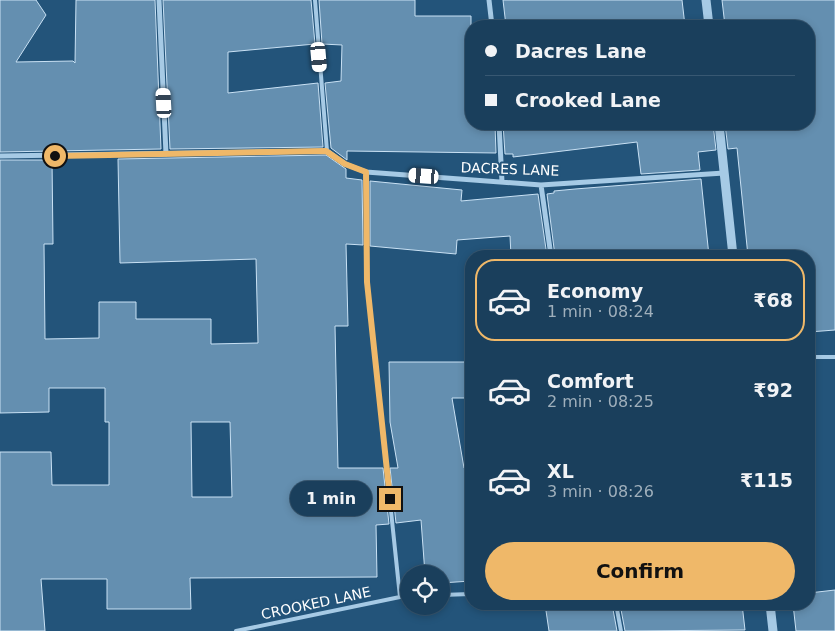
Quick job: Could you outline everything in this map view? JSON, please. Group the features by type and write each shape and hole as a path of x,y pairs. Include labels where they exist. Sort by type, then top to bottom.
{"street":[{"path":"159,0 166,154"},
{"path":"489,0 491,20"},
{"path":"706,0 708,20"},
{"path":"499,130 502,182"},
{"path":"720,130 732,250"},
{"path":"0,156 326,151"},
{"name":"DACRES LANE","path":"326,151 345,164 366,172 541,185 724,173"},
{"path":"541,185 550,250"},
{"path":"770,610 772,631"}],"lane":[{"path":"315,0 326,151"},
{"path":"366,172 367,282 400,597"},
{"path":"815,357 835,357"},
{"path":"450,595 465,594"},
{"name":"CROOKED LANE","path":"236,631 400,597"},
{"path":"617,610 621,631"}],"building":[{"path":"0,0 36,0 46,15 16,62 73,61 75,63 76,0 155,0 161,149 0,152"},
{"path":"163,0 311,0 315,44 228,52 228,93 318,83 323,147 170,149"},
{"path":"319,0 415,0 415,16 471,16 471,20 465,20 465,130 495,130 496,153 347,151 347,160 331,148 325,83 341,81 342,45 322,44"},
{"path":"503,0 682,0 684,20 505,20"},
{"path":"722,0 835,0 835,330 815,332 815,250 747,250 737,148 728,149 726,130 815,130 815,20 724,20"},
{"path":"503,130 714,130 716,150 698,152 700,170 641,174 637,142 513,157 513,154 505,154"},
{"path":"326,155 346,169 346,178 362,180 363,245 346,244 348,326 335,326 338,468 383,468 389,524 376,525 377,577 190,578 191,609 107,609 107,579 41,579 45,631 0,631 0,452 51,452 52,485 109,485 109,422 105,422 105,388 49,388 49,412 0,413 0,160 52,160 53,244 44,244 45,339 99,338 99,302 136,302 136,319 211,319 211,344 258,343 256,259 120,263 118,159","holes":["191,422 230,422 232,497 192,497"]},
{"path":"701,179 708,250 554,250 547,194 554,193 554,191"},
{"path":"370,181 462,190 461,201 538,194 546,250 511,250 510,236 457,240 456,254 370,246"},
{"path":"389,362 465,362 465,398 452,398 465,468 465,581 450,582 450,565 424,565 421,520 396,523 390,468 398,468 390,422"},
{"path":"835,590 835,631 796,631 794,610 815,610 815,592"},
{"path":"546,610 613,610 617,631 549,631"},
{"path":"621,610 743,610 745,630 625,631"}],"route":[{"path":"55,156 326,151 345,164 366,172 367,282 390,499"}]}
